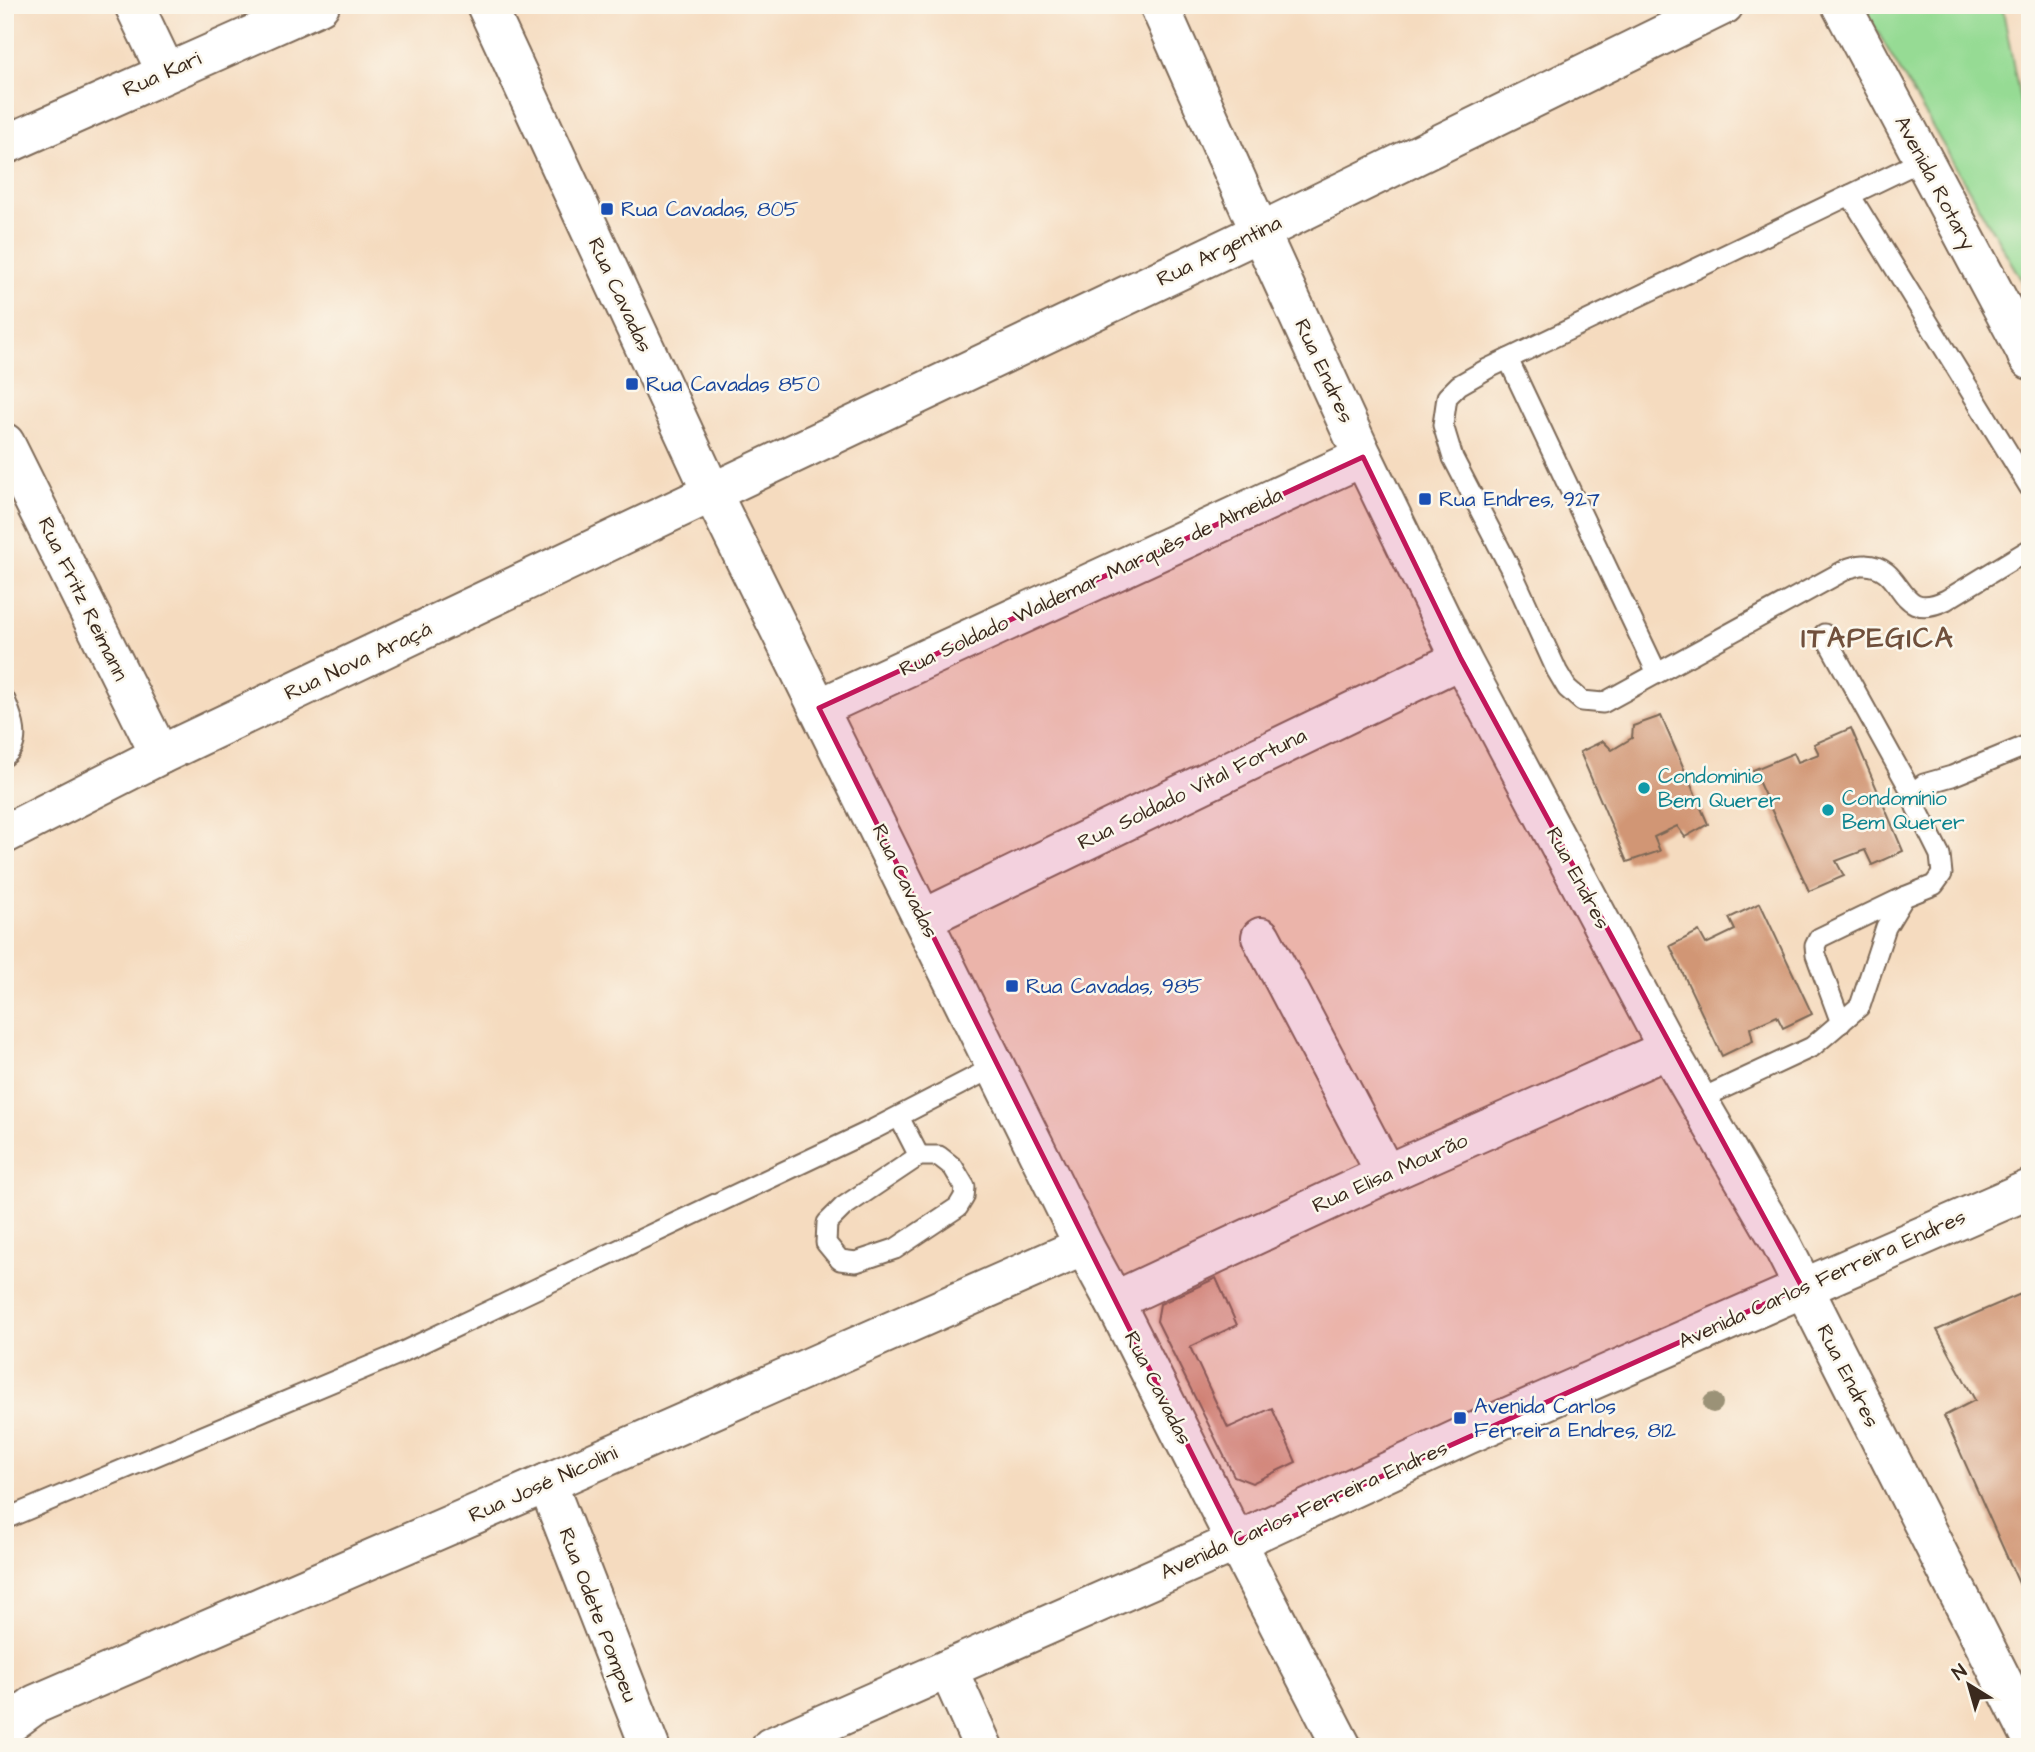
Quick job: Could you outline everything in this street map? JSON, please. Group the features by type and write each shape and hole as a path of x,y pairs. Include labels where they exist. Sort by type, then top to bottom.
{"street":[{"path":"134,5 166,72"},
{"name":"Rua Kari","path":"5,145 320,5"},
{"name":"Rua Cavadas","path":"486,5 712,493 1084,1246 1342,1747"},
{"name":"Rua Endres","path":"1159,5 1363,457 1461,659 1668,1049 1781,1243 2030,1735"},
{"name":"Rua Argentina","path":"712,493 1260,232 1724,5"},
{"name":"Avenida Rotary","path":"1841,5 2029,357"},
{"name":"Rua Fritz Reimann","path":"8,455 160,755"},
{"name":"Rua Soldado Waldemar Marquês de Almeida","path":"819,708 1363,457"},
{"name":"Rua Nova Araçá","path":"5,834 160,755 712,493"},
{"name":"Rua Soldado Vital Fortuna","path":"923,919 1461,659"},
{"path":"1261,937 1386,1174"},
{"name":"Rua Elisa Mourão","path":"1114,1301 1386,1174 1668,1049"},
{"name":"Avenida Carlos Ferreira Endres","path":"771,1747 1236,1542 1802,1287 2030,1189"},
{"name":"Rua José Nicolini","path":"5,1727 36,1704 547,1483 1084,1246"},
{"name":"Rua Odete Pompeu","path":"547,1483 650,1747"},
{"path":"948,1669 983,1747"}],"lane":[{"path":"1923,160 1459,385 1447,397 1443,425 1453,458 1512,572 1557,671 1567,688 1582,701 1603,703 1849,568 1865,564 1881,568 1894,579 1911,602 1922,608 1946,600 2030,549"},
{"path":"1850,195 2030,488"},
{"path":"1508,359 1657,673"},
{"path":"1824,634 1912,793 1916,807 1940,855 1942,874 1934,885 1819,938 1815,946 1816,955 1841,1023"},
{"path":"5,700 13,719 15,738 10,752 5,756"},
{"path":"1912,793 1924,784 1952,776 2030,744"},
{"path":"1698,1100 1812,1048 1860,1006 1886,927 1904,897"},
{"path":"5,1519 394,1356 899,1117 996,1066"},
{"path":"899,1117 919,1156"},
{"path":"919,1156 939,1156 953,1167 965,1186 964,1197 958,1207 895,1249 856,1262 840,1260 826,1243 827,1223 843,1207 919,1156"}],"highlighted area":[{"path":"1363,457 1461,659 1802,1287 1236,1542 819,708"}],"green space":[{"path":"1862,5 2002,5 2030,154 2030,295"}],"building":[{"name":"Condominio Bem Querer","path":"1661,716 1708,824 1685,837 1677,826 1654,837 1660,851 1627,862 1580,752 1603,741 1612,750 1632,738 1633,726"},
{"name":"Condomínio Bem Querer","path":"1851,728 1903,851 1872,865 1865,850 1836,861 1844,876 1809,891 1753,770 1794,753 1798,762 1819,754 1814,744"},
{"path":"1760,903 1812,1014 1783,1028 1777,1016 1750,1028 1753,1041 1722,1056 1670,946 1699,931 1706,944 1735,930 1729,918"},
{"path":"1216,1278 1237,1325 1190,1347 1228,1428 1272,1408 1296,1462 1252,1483 1234,1476 1157,1321 1160,1304"},
{"path":"2030,1290 2030,1608 1944,1416 1975,1400 1937,1330"}],"place":[{"name":"Rua Cavadas, 805","path":"607,209"},
{"name":"Rua Cavadas 850","path":"632,384"},
{"name":"Rua Endres, 927","path":"1425,499"},
{"name":"Condominio Bem Querer","path":"1644,788"},
{"name":"Condomínio Bem Querer","path":"1828,810"},
{"name":"Rua Cavadas, 985","path":"1012,986"},
{"name":"Avenida Carlos Ferreira Endres, 812","path":"1460,1418"}],"district":[{"name":"ITAPEGICA","path":"1878,638"}]}
